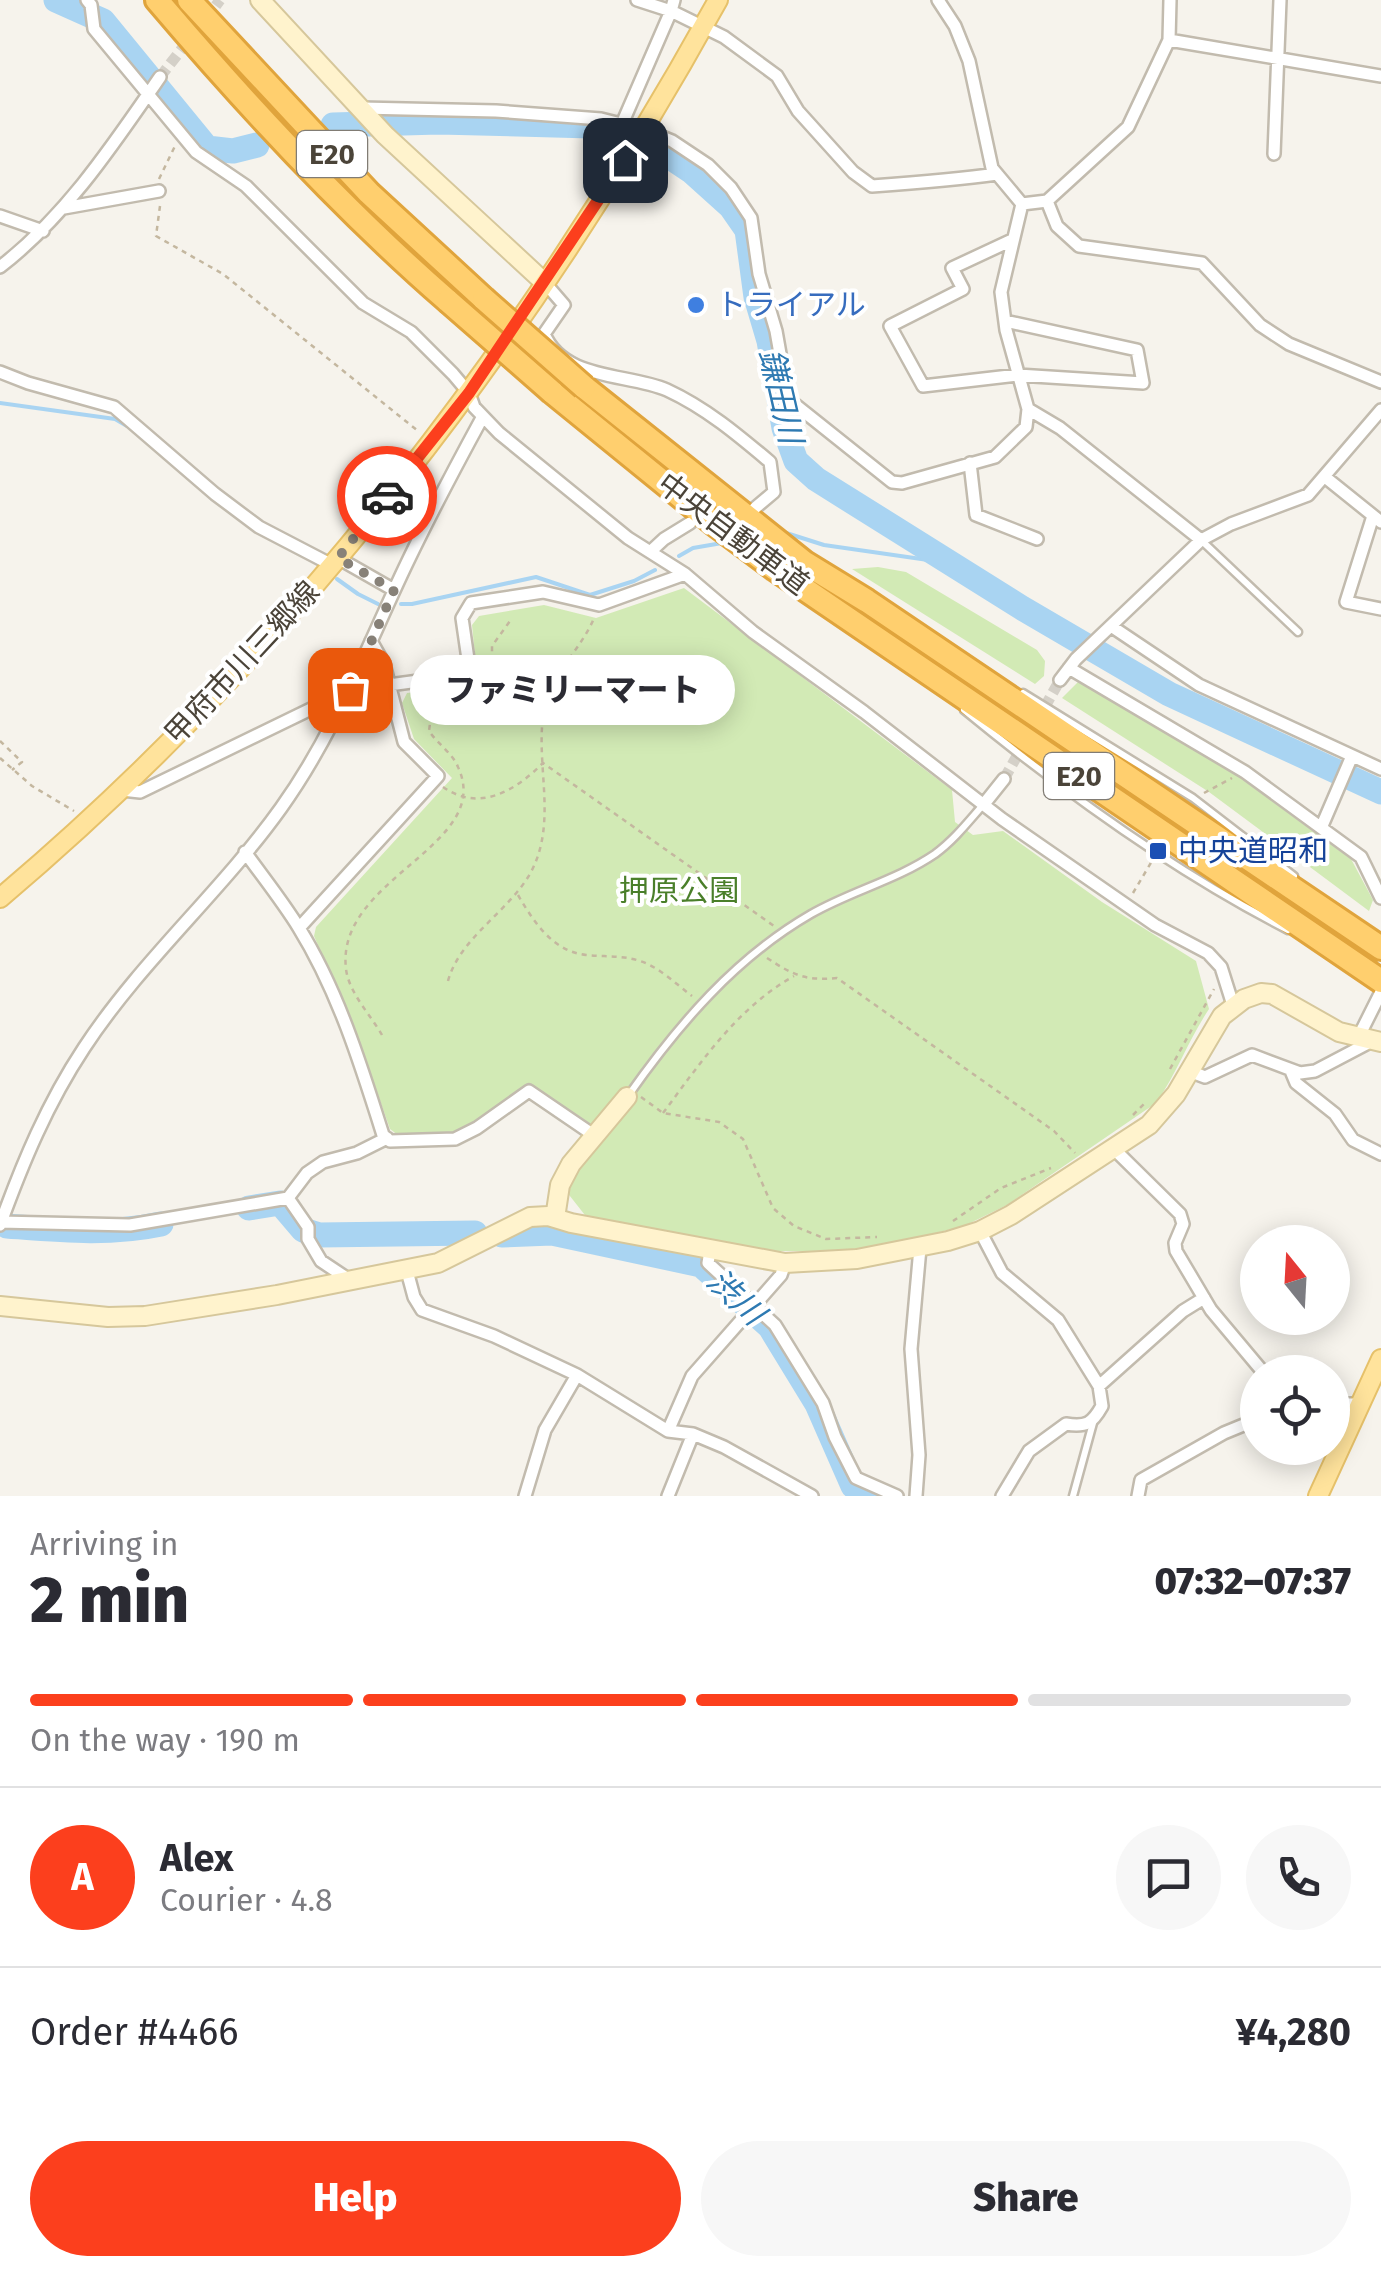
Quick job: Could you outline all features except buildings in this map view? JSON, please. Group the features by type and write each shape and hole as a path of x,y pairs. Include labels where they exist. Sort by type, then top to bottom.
{"highway":[{"name":"中央自動車道","path":"157,0 297,154 448,302 701,523 790,578 861,611 1381,948"},
{"name":"中央自動車道","path":"189,0 370,193 584,386 749,512 861,611 1377,982"}],"main road":[{"name":"甲府市川三郷線","path":"0,898 122,790 238,674 431,441 546,283 644,130 718,0"},
{"path":"1318,1496 1381,1359"}],"street":[{"path":"260,0 385,135 546,283 564,305 544,334 549,344 587,372 665,389 713,415 770,462 774,492 749,512"},
{"path":"638,0 673,5 777,76 798,112 853,172 872,186 997,174"},
{"path":"938,0 955,26 969,62 992,168 1022,204"},
{"path":"1022,204 1047,200 1128,128 1169,40 1170,0"},
{"path":"1274,154 1280,0"},
{"path":"89,2 94,28 196,152 246,186 362,302 412,332 469,393 482,418 628,538 685,574 752,632 984,804 1156,925 1208,952 1221,968 1233,1005"},
{"path":"622,124 673,5"},
{"path":"1169,40 1381,76"},
{"path":"0,267 64,208 160,77"},
{"path":"361,109 496,111 601,119 672,141 708,165 731,188 751,218 759,274 776,331 788,399 892,482 902,483 995,457 1026,426 1028,409 1004,321 1001,292 1022,204"},
{"path":"64,208 159,191"},
{"path":"1047,200 1058,226 1079,246 1202,264 1260,325 1289,344 1381,382"},
{"path":"0,216 44,230"},
{"path":"1004,321 1137,350 1143,383 1018,375 923,386 890,326 963,289 952,268 1012,240"},
{"path":"0,372 114,408 259,527 394,590"},
{"path":"1028,409 1060,428 1200,540"},
{"path":"1060,680 1200,540 1231,524 1308,496 1381,410"},
{"path":"387,1138 357,1153 324,1162 308,1173 288,1198 130,1225 0,1222 27,1150 86,1045 140,974 281,808 334,725 394,590 482,418"},
{"path":"970,463 976,515 1038,539"},
{"path":"1325,477 1377,519 1346,602 1381,609"},
{"path":"650,552 664,539 701,523"},
{"path":"390,685 463,676 469,666 462,618 470,603 543,592 599,605 685,574"},
{"path":"1108,629 1199,684 1381,768"},
{"path":"299,928 438,776 404,742 384,664 372,641"},
{"path":"1073,664 1245,772 1361,857 1381,898"},
{"path":"122,790 140,792 350,690"},
{"path":"1321,828 1352,756"},
{"path":"984,804 1004,778"},
{"path":"246,852 299,928 346,1027 390,1141 455,1139 530,1091 595,1136"},
{"path":"1371,1039 1377,982"},
{"path":"0,1306 92,1316 145,1316 407,1271 438,1263 530,1217 554,1218 785,1263 856,1260 920,1248 980,1230 1047,1193 1162,1113 1211,1030 1233,1005 1260,993 1272,994 1340,1032 1371,1039"},
{"path":"1189,1071 1204,1077 1252,1055 1300,1074 1316,1071 1371,1039"},
{"path":"1291,1071 1296,1083 1335,1114 1353,1140 1381,1154"},
{"path":"554,1218 560,1185 571,1164 630,1094"},
{"path":"1112,1148 1180,1214 1183,1224 1175,1243 1176,1252 1204,1298 1249,1355"},
{"path":"288,1198 321,1262 351,1281"},
{"path":"980,1230 1002,1273 1058,1320 1099,1386 1102,1406 1093,1422 1084,1427 1066,1424 1029,1450 1002,1496"},
{"path":"916,1496 919,1455 912,1349 920,1248"},
{"path":"710,1251 708,1263 750,1308 775,1324 824,1403 835,1438 856,1478 898,1496"},
{"path":"668,1431 692,1376 780,1275 785,1263"},
{"path":"407,1271 422,1310 494,1336 577,1374 668,1431 693,1434 812,1496"},
{"path":"1099,1386 1204,1298"},
{"path":"525,1496 544,1430 577,1374"},
{"path":"1350,1404 1359,1404"},
{"path":"1138,1496 1141,1480 1240,1426"},
{"path":"668,1496 693,1434"}],"lane":[{"path":"1200,540 1298,632"},
{"path":"861,611 1194,798 1381,948"},
{"path":"861,611 994,735 1097,811 1240,906 1377,982"},
{"path":"630,1094 726,976 811,914 937,852 962,831 984,804"},
{"path":"1074,1496 1093,1422"}],"path":[{"path":"181,135 158,182 156,236 223,274 431,441"},
{"path":"448,981 453,963 532,871 542,841 546,800 542,736 546,702 562,669 588,634 599,605"},
{"path":"382,1036 352,991 346,950 354,927 376,893 411,865 460,814 464,796 458,764 429,731 431,716 442,702 480,696 492,686 492,646 510,622"},
{"path":"0,741 22,762 12,771"},
{"path":"0,758 12,771 70,806 85,823"},
{"path":"434,781 454,795 501,796 521,785 544,763"},
{"path":"544,763 783,932"},
{"path":"1194,798 1245,772"},
{"path":"1127,905 1158,851"},
{"path":"516,893 538,926 556,944 585,955 604,954 641,961 701,1003"},
{"path":"757,952 796,975 812,980 837,978 1054,1131 1076,1154"},
{"path":"663,1113 738,1016 766,992 796,975"},
{"path":"1167,1076 1209,993 1226,980"},
{"path":"630,1094 663,1113 719,1122 742,1139 773,1208 794,1226 826,1239 891,1236"},
{"path":"1131,1117 1151,1098"},
{"path":"1067,1160 1084,1149"},
{"path":"946,1226 1001,1188 1058,1166"}],"green space":[{"path":"878,567 906,572 1037,650 1045,661 1044,676 1035,684 852,569"},
{"name":"押原公園","path":"684,588 952,790 955,822 973,835 1003,831 1102,902 1196,961 1209,1009 1156,1103 1007,1205 964,1226 878,1247 844,1251 768,1251 588,1219 566,1191 570,1173 606,1134 531,1085 470,1129 452,1137 398,1135 390,1129 358,1038 314,936 316,927 452,778 414,739 402,703 407,693 478,685 472,625 479,616 544,605 596,618"},
{"path":"1079,681 1205,752 1351,859 1373,900 1369,911 1209,792 1062,698"}],"waterway":[{"name":"鎌田川","path":"56,0 103,21 207,148 233,151 257,145"},
{"name":"鎌田川","path":"333,125 439,122 591,126 661,151 691,171 731,207 747,230 756,297 769,341 784,428 796,461 816,479 1022,608 1169,694 1381,792"},
{"path":"0,403 115,419 127,426"},
{"path":"780,531 824,545 949,563"},
{"path":"679,556 693,548 722,543"},
{"path":"401,604 536,577 590,595 655,570"},
{"path":"337,579 378,604"},
{"name":"渋川","path":"249,1208 280,1203 303,1230 319,1235 475,1233"},
{"name":"渋川","path":"7,1226 103,1231 161,1224"},
{"name":"渋川","path":"502,1235 552,1233 701,1265 770,1327 817,1404 853,1486 876,1496"}],"tunnel":[{"path":"206,19 220,0"},
{"path":"160,77 191,37"},
{"path":"1004,779 1060,680"}],"way so far":[{"path":"350,690 394,590 338,558 387,496"}],"place":[{"name":"トライアル","path":"696,305"},
{"name":"ファミリーマート","path":"350,690"},
{"name":"中央道昭和","path":"1158,851"}],"route":[{"path":"387,496 469,393 625,160"}]}
